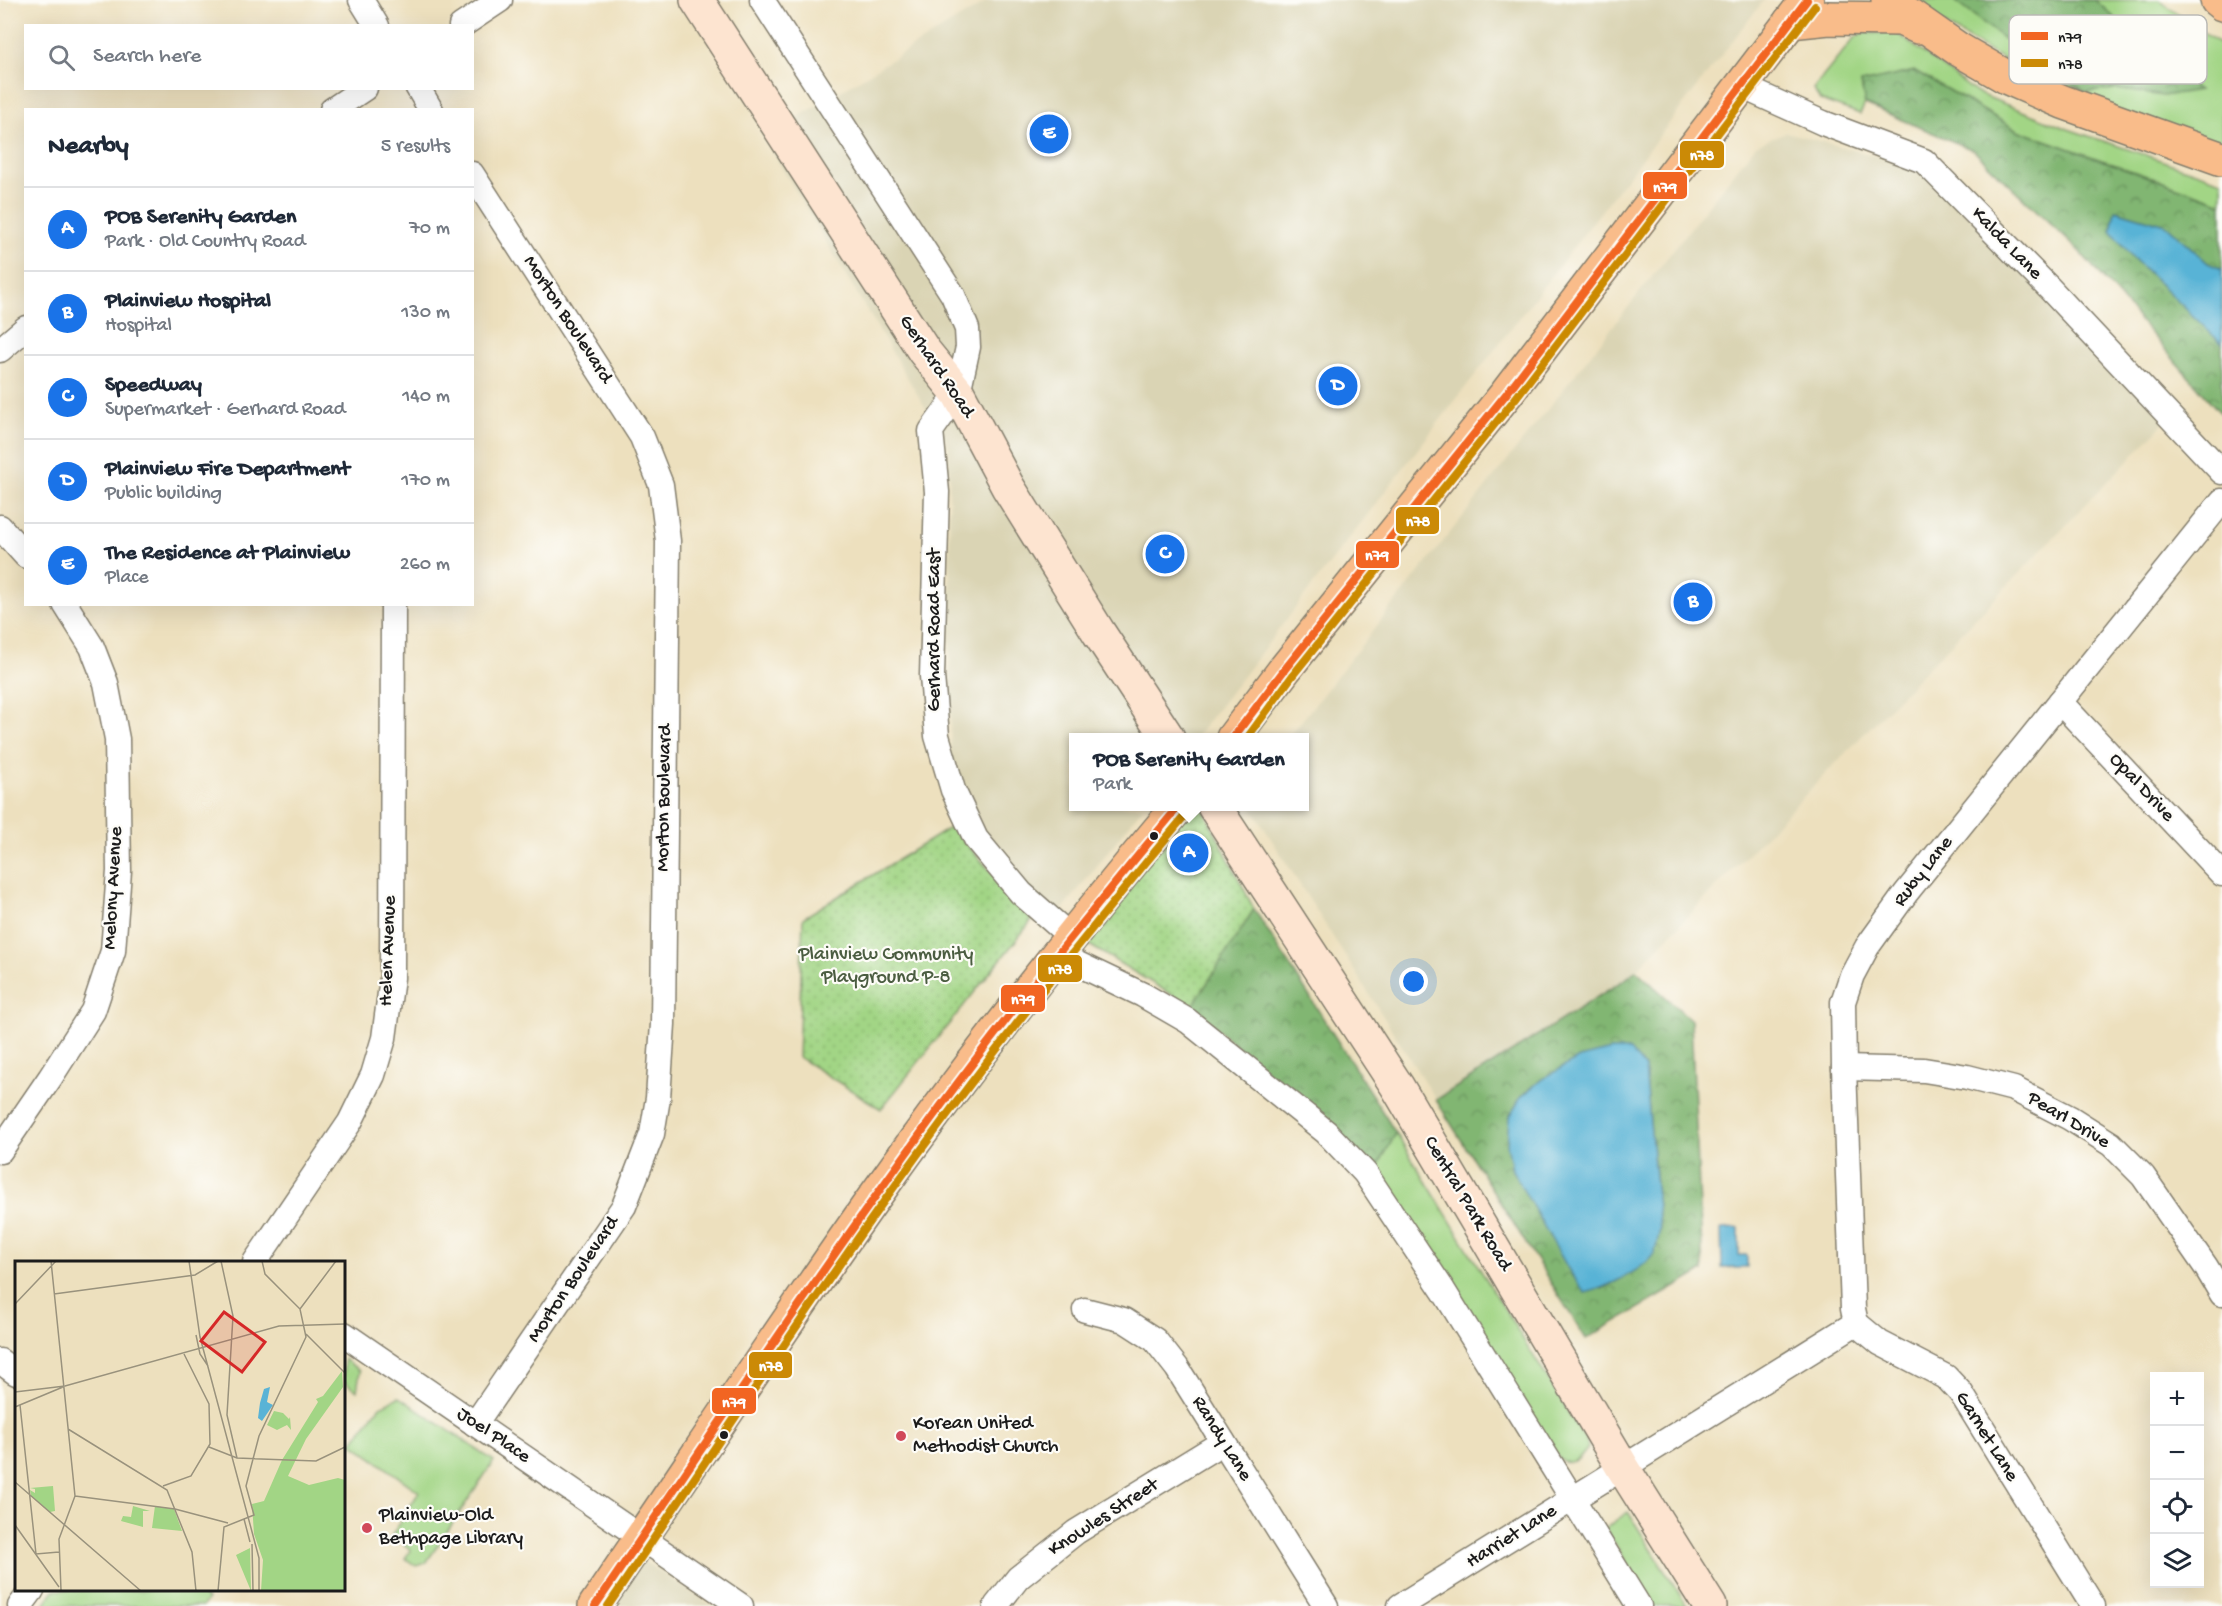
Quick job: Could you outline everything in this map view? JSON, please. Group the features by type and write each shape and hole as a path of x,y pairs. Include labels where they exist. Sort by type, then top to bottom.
{"main road":[{"path":"1888,0 1949,43 2009,78"},
{"path":"2217,0 2222,4"},
{"path":"1237,733 1285,669 1507,393 1798,11 1829,18 1900,19 1949,43"},
{"path":"2022,84 2222,159"},
{"path":"595,1606 873,1199 949,1095 1064,946 1176,811"}],"street":[{"path":"361,0 376,24"},
{"path":"464,24 500,0"},
{"name":"Gerhard Road","path":"697,0 924,351 958,393 1008,487 1165,733"},
{"path":"762,0 953,295 968,329 968,347 958,393"},
{"name":"Kalda Lane","path":"1741,86 1823,123 1924,161 2050,289 2222,472"},
{"path":"335,108 362,90"},
{"path":"419,90 430,108"},
{"name":"Morton Boulevard","path":"474,177 642,437 661,485 668,541 663,1024 658,1098 652,1134 624,1206 475,1424"},
{"path":"0,350 24,330"},
{"name":"Gerhard Road East","path":"958,393 931,431 938,492 932,676 937,736 953,790 976,839 1064,946"},
{"name":"Ruby Lane","path":"1856,1323 1853,1309 1849,1230 1844,1068 1844,1002 1852,975 1867,947 1906,893 2222,501"},
{"path":"0,527 24,554"},
{"name":"Melony Avenue","path":"0,1151 93,1011 113,951 119,871 117,738 106,683 92,647 66,606"},
{"name":"Helen Avenue","path":"256,1261 350,1122 373,1075 384,1038 392,978 393,606"},
{"name":"Opal Drive","path":"2060,702 2222,874"},
{"name":"Central Park Road","path":"1217,811 1397,1086 1623,1468 1710,1606"},
{"path":"1064,946 1188,1021 1326,1132 1365,1173 1443,1290 1639,1606"},
{"name":"Pearl Drive","path":"1844,1068 1924,1070 1967,1077 2014,1089 2070,1118 2111,1144 2143,1176 2222,1294"},
{"name":"Randy Lane","path":"1085,1310 1124,1320 1155,1340 1177,1368 1326,1606"},
{"path":"1623,1468 1856,1323"},
{"name":"Garnet Lane","path":"1856,1323 1880,1343 1946,1377 1961,1393 2093,1606"},
{"name":"Joel Place","path":"345,1335 741,1606"},
{"path":"0,1361 15,1371"},
{"name":"Knowles Street","path":"996,1606 1018,1578 1076,1532 1223,1442"},
{"name":"Harriet Lane","path":"1400,1606 1623,1468"},
{"path":"20,1606 31,1591"}],"shaded area":[{"path":"989,0 1764,0 1199,733 1069,733 1069,811 1140,811 1049,927 1033,919 951,827 949,447 764,138"},
{"path":"1786,132 1924,169 2168,419 1636,970 1627,978 1436,1100 1254,811 1309,811 1309,733 1292,733 1756,145"},
{"path":"639,1558 713,1606 607,1606"}],"green space":[{"path":"1903,0 2159,0 2180,15 2009,15 2009,63"},
{"path":"1954,0 2095,0 2112,15 2009,15 2009,43"},
{"path":"1862,33 1897,33 1977,93 2068,129 2222,181 2222,203 2017,130 1915,71 1861,83 1865,104 1860,114 1820,100 1813,89 1854,38"},
{"path":"2207,35 2222,46 2222,149 2055,90 2045,84 2207,84"},
{"path":"1915,71 2017,130 2222,203 2222,415 2081,253 1973,150 1865,104 1861,83"},
{"path":"2072,84 2190,84 2199,90 2163,96 2116,89 2086,92"},
{"path":"1187,811 1204,811 1254,909 1192,1007 1081,940"},
{"name":"Plainview Community Playground P-8","path":"951,827 1033,919 881,1109 798,1057 803,918"},
{"path":"1254,909 1396,1133 1377,1168 1192,1007"},
{"path":"1636,970 1691,1020 1703,1271 1586,1339 1436,1100 1627,978","holes":["1645,1067 1660,1230 1653,1254 1633,1272 1602,1289 1509,1118 1521,1097 1542,1079"]},
{"path":"1396,1133 1586,1441 1588,1448 1576,1460 1564,1462 1560,1460 1377,1168"},
{"path":"345,1360 360,1371 357,1391 345,1382"},
{"path":"399,1397 494,1461 426,1563 416,1566 405,1558 411,1550 392,1535 419,1492 352,1443 380,1406"},
{"path":"1628,1512 1687,1606 1653,1606 1605,1528"},
{"path":"53,1591 196,1591 208,1599 203,1606 43,1606"}],"water":[{"path":"2115,210 2166,225 2208,263 2222,269 2222,344 2132,257 2111,230"},
{"path":"1611,1050 1630,1050 1645,1068 1660,1230 1654,1253 1642,1266 1612,1283 1585,1293 1570,1272 1512,1170 1507,1144 1509,1118 1521,1097 1542,1079 1579,1058"},
{"path":"1739,1228 1739,1255 1747,1255 1747,1268 1722,1268 1721,1229"}],"transit line":[{"name":"n79","path":"1237,733 1285,669 1507,393 1807,0"},
{"name":"n78","path":"1251,733 1293,675 1515,399 1815,6"},
{"name":"n79","path":"595,1606 828,1264 940,1107 1040,976 1175,811"},
{"name":"n78","path":"608,1606 800,1322 918,1154 1050,981 1187,813"}],"place":[{"name":"The Residence at Plainview","path":"1049,134"},
{"name":"Plainview Fire Department","path":"1338,386"},
{"name":"Speedway","path":"1165,554"},
{"name":"Plainview Hospital","path":"1693,602"},
{"name":"POB Serenity Garden","path":"1189,853"},
{"name":"Korean United Methodist Church","path":"901,1436"},
{"name":"Plainview-Old Bethpage Library","path":"367,1528"}]}
